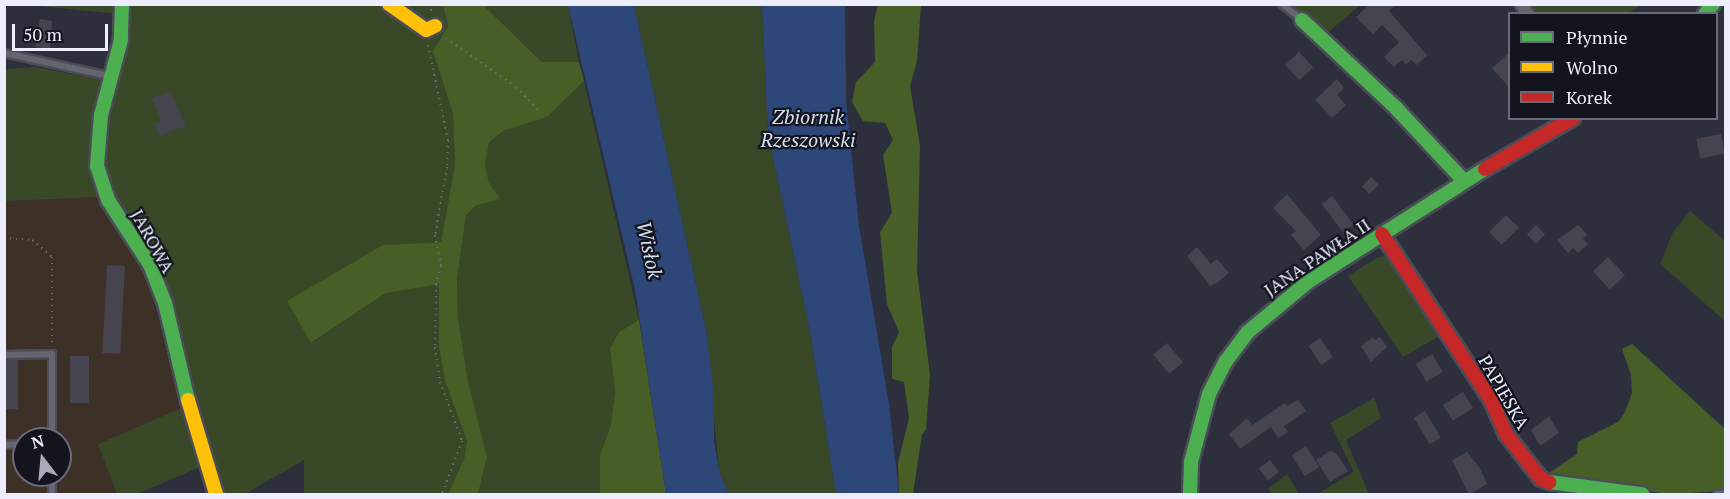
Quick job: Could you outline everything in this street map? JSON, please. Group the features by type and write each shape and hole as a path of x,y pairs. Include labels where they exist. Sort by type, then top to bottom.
{"street":[{"name":"JAROWA","path":"122,4 121,39 111,76 98,150 100,184 150,266 165,303 190,409 216,495"},
{"path":"389,4 431,29"},
{"path":"1302,20 1396,108 1466,180"},
{"name":"JANA PAWŁA II","path":"1190,495 1191,462 1209,394 1237,345 1276,305 1466,180 1569,120"},
{"name":"PAPIESKA","path":"1382,234 1491,400 1506,434 1541,479 1552,484 1642,495"}],"lane":[{"path":"1282,4 1302,20"},
{"path":"4,53 111,76"},
{"path":"4,355 52,354 52,427"},
{"path":"1717,495 1725,493"}],"path":[{"path":"431,29 516,87 541,113"},
{"path":"431,29 448,140 447,167 435,235 441,266 436,284 435,347 440,382 462,441 442,495"},
{"path":"4,238 32,240 52,257 52,354"}],"shaded area":[{"path":"99,197 142,264 184,407 98,444 117,494 5,494 4,201"}],"green space":[{"path":"29,5 443,5 448,26 433,51 453,114 455,164 441,242 383,245 312,343 386,293 439,283 439,347 445,381 467,441 464,459 448,494 304,494 304,460 245,494 219,494 142,264 99,197 5,201 4,69 36,67 102,80 113,60 118,14"},
{"path":"443,5 483,5 542,62 579,62 584,81 547,117 503,131 489,143 485,165 489,183 500,199 475,206 466,215 457,280 458,317 468,381 487,457 478,494 448,494 464,459 467,441 445,381 439,347 439,284 386,293 311,343 287,301 383,245 441,242 455,164 453,114 433,51 448,26"},
{"path":"483,5 568,5 579,62 542,62"},
{"path":"634,5 762,5 768,133 810,332 836,494 729,494 719,471 706,330"},
{"path":"878,5 921,5 917,61 910,86 920,146 917,271 930,375 926,430 922,434 913,494 899,494 898,463 909,418 904,382 892,379 892,347 899,332 887,304 880,232 892,213 883,155 893,140 885,123 863,121 852,102 856,82 875,62 874,21"},
{"path":"1287,5 1360,5 1325,35"},
{"path":"1530,5 1643,5 1630,12 1535,12"},
{"path":"584,81 639,320 619,332 610,348 615,391 611,425 600,455 600,494 478,494 487,457 468,381 458,317 457,280 466,215 489,183 485,165 489,144 503,131 547,117"},
{"path":"1690,211 1725,241 1725,321 1660,264 1673,232"},
{"path":"1391,256 1443,334 1403,357 1348,276 1378,257"},
{"path":"639,320 666,494 600,494 600,455 611,425 615,391 610,348 619,332"},
{"path":"1632,344 1725,429 1725,491 1671,494 1556,481 1546,475 1577,454 1578,442 1618,422 1625,412 1632,393 1631,375 1622,349"},
{"path":"1374,398 1381,418 1346,440 1369,494 1317,494 1354,472 1330,423"},
{"path":"184,407 203,466 137,494 117,494 98,444"},
{"path":"1287,474 1299,494 1272,494 1268,489"}],"water":[{"name":"Wisłok","path":"568,5 634,5 706,330 714,394 714,441 719,471 729,494 666,494 635,290"},
{"name":"Zbiornik Rzeszowski","path":"762,5 845,5 846,101 859,226 889,404 899,494 836,494 810,332 768,133"}],"building":[{"path":"1370,4 1397,4 1389,11 1427,55 1417,65 1411,60 1406,65 1402,60 1394,67 1384,57 1399,42 1382,25 1373,34 1356,17"},
{"path":"40,19 52,21 50,49 35,47"},
{"path":"1299,52 1313,67 1299,80 1285,65"},
{"path":"1508,54 1508,86 1492,68"},
{"path":"1337,79 1344,88 1337,95 1346,105 1332,118 1315,100"},
{"path":"170,91 186,126 159,136 155,124 161,121 152,98"},
{"path":"1721,134 1725,154 1700,158 1696,139"},
{"path":"1371,177 1379,185 1370,194 1362,186"},
{"path":"1287,194 1321,235 1304,250 1291,235 1296,231 1273,208"},
{"path":"1332,196 1354,225 1343,233 1322,204"},
{"path":"1506,215 1519,228 1502,245 1489,232"},
{"path":"1536,225 1545,234 1536,243 1527,234"},
{"path":"1578,225 1587,234 1583,239 1588,244 1578,253 1573,248 1568,253 1557,240"},
{"path":"1197,247 1211,264 1217,259 1229,273 1210,286 1187,256"},
{"path":"1608,257 1625,275 1610,290 1593,271"},
{"path":"107,265 125,266 120,354 102,353"},
{"path":"1373,337 1375,340 1380,337 1387,347 1371,362 1361,346"},
{"path":"1320,338 1333,357 1321,365 1308,346"},
{"path":"1167,343 1183,362 1169,374 1153,355"},
{"path":"1432,354 1443,372 1427,382 1416,364"},
{"path":"70,356 89,356 89,403 70,403"},
{"path":"4,360 18,360 18,409 4,409"},
{"path":"1463,392 1473,408 1453,421 1443,405"},
{"path":"1298,400 1306,411 1284,426 1288,432 1278,438 1271,427 1240,449 1229,434 1247,418 1252,425 1285,403 1287,406"},
{"path":"1425,411 1441,438 1430,444 1414,418"},
{"path":"1549,416 1559,433 1540,446 1531,430"},
{"path":"1306,446 1319,467 1305,476 1292,455"},
{"path":"1330,451 1336,453 1348,471 1330,482 1316,460"},
{"path":"1467,452 1480,468 1487,484 1469,495 1452,460"},
{"path":"1270,460 1279,472 1268,480 1259,468"}],"traffic: fast":[{"path":"122,4 121,40 101,115 97,166 108,200 150,265 165,303 188,400"},
{"path":"1707,12 1713,4"},
{"path":"1302,20 1396,108 1464,181"},
{"path":"1190,494 1191,462 1209,394 1226,361 1248,332 1309,281 1485,169"},
{"path":"1549,482 1642,494"}],"traffic: slow":[{"path":"389,4 426,30 435,26"},
{"path":"188,400 216,494"}],"traffic: jam":[{"path":"1485,169 1570,120"},
{"path":"1382,234 1491,400 1506,434 1541,479 1549,482"}]}
